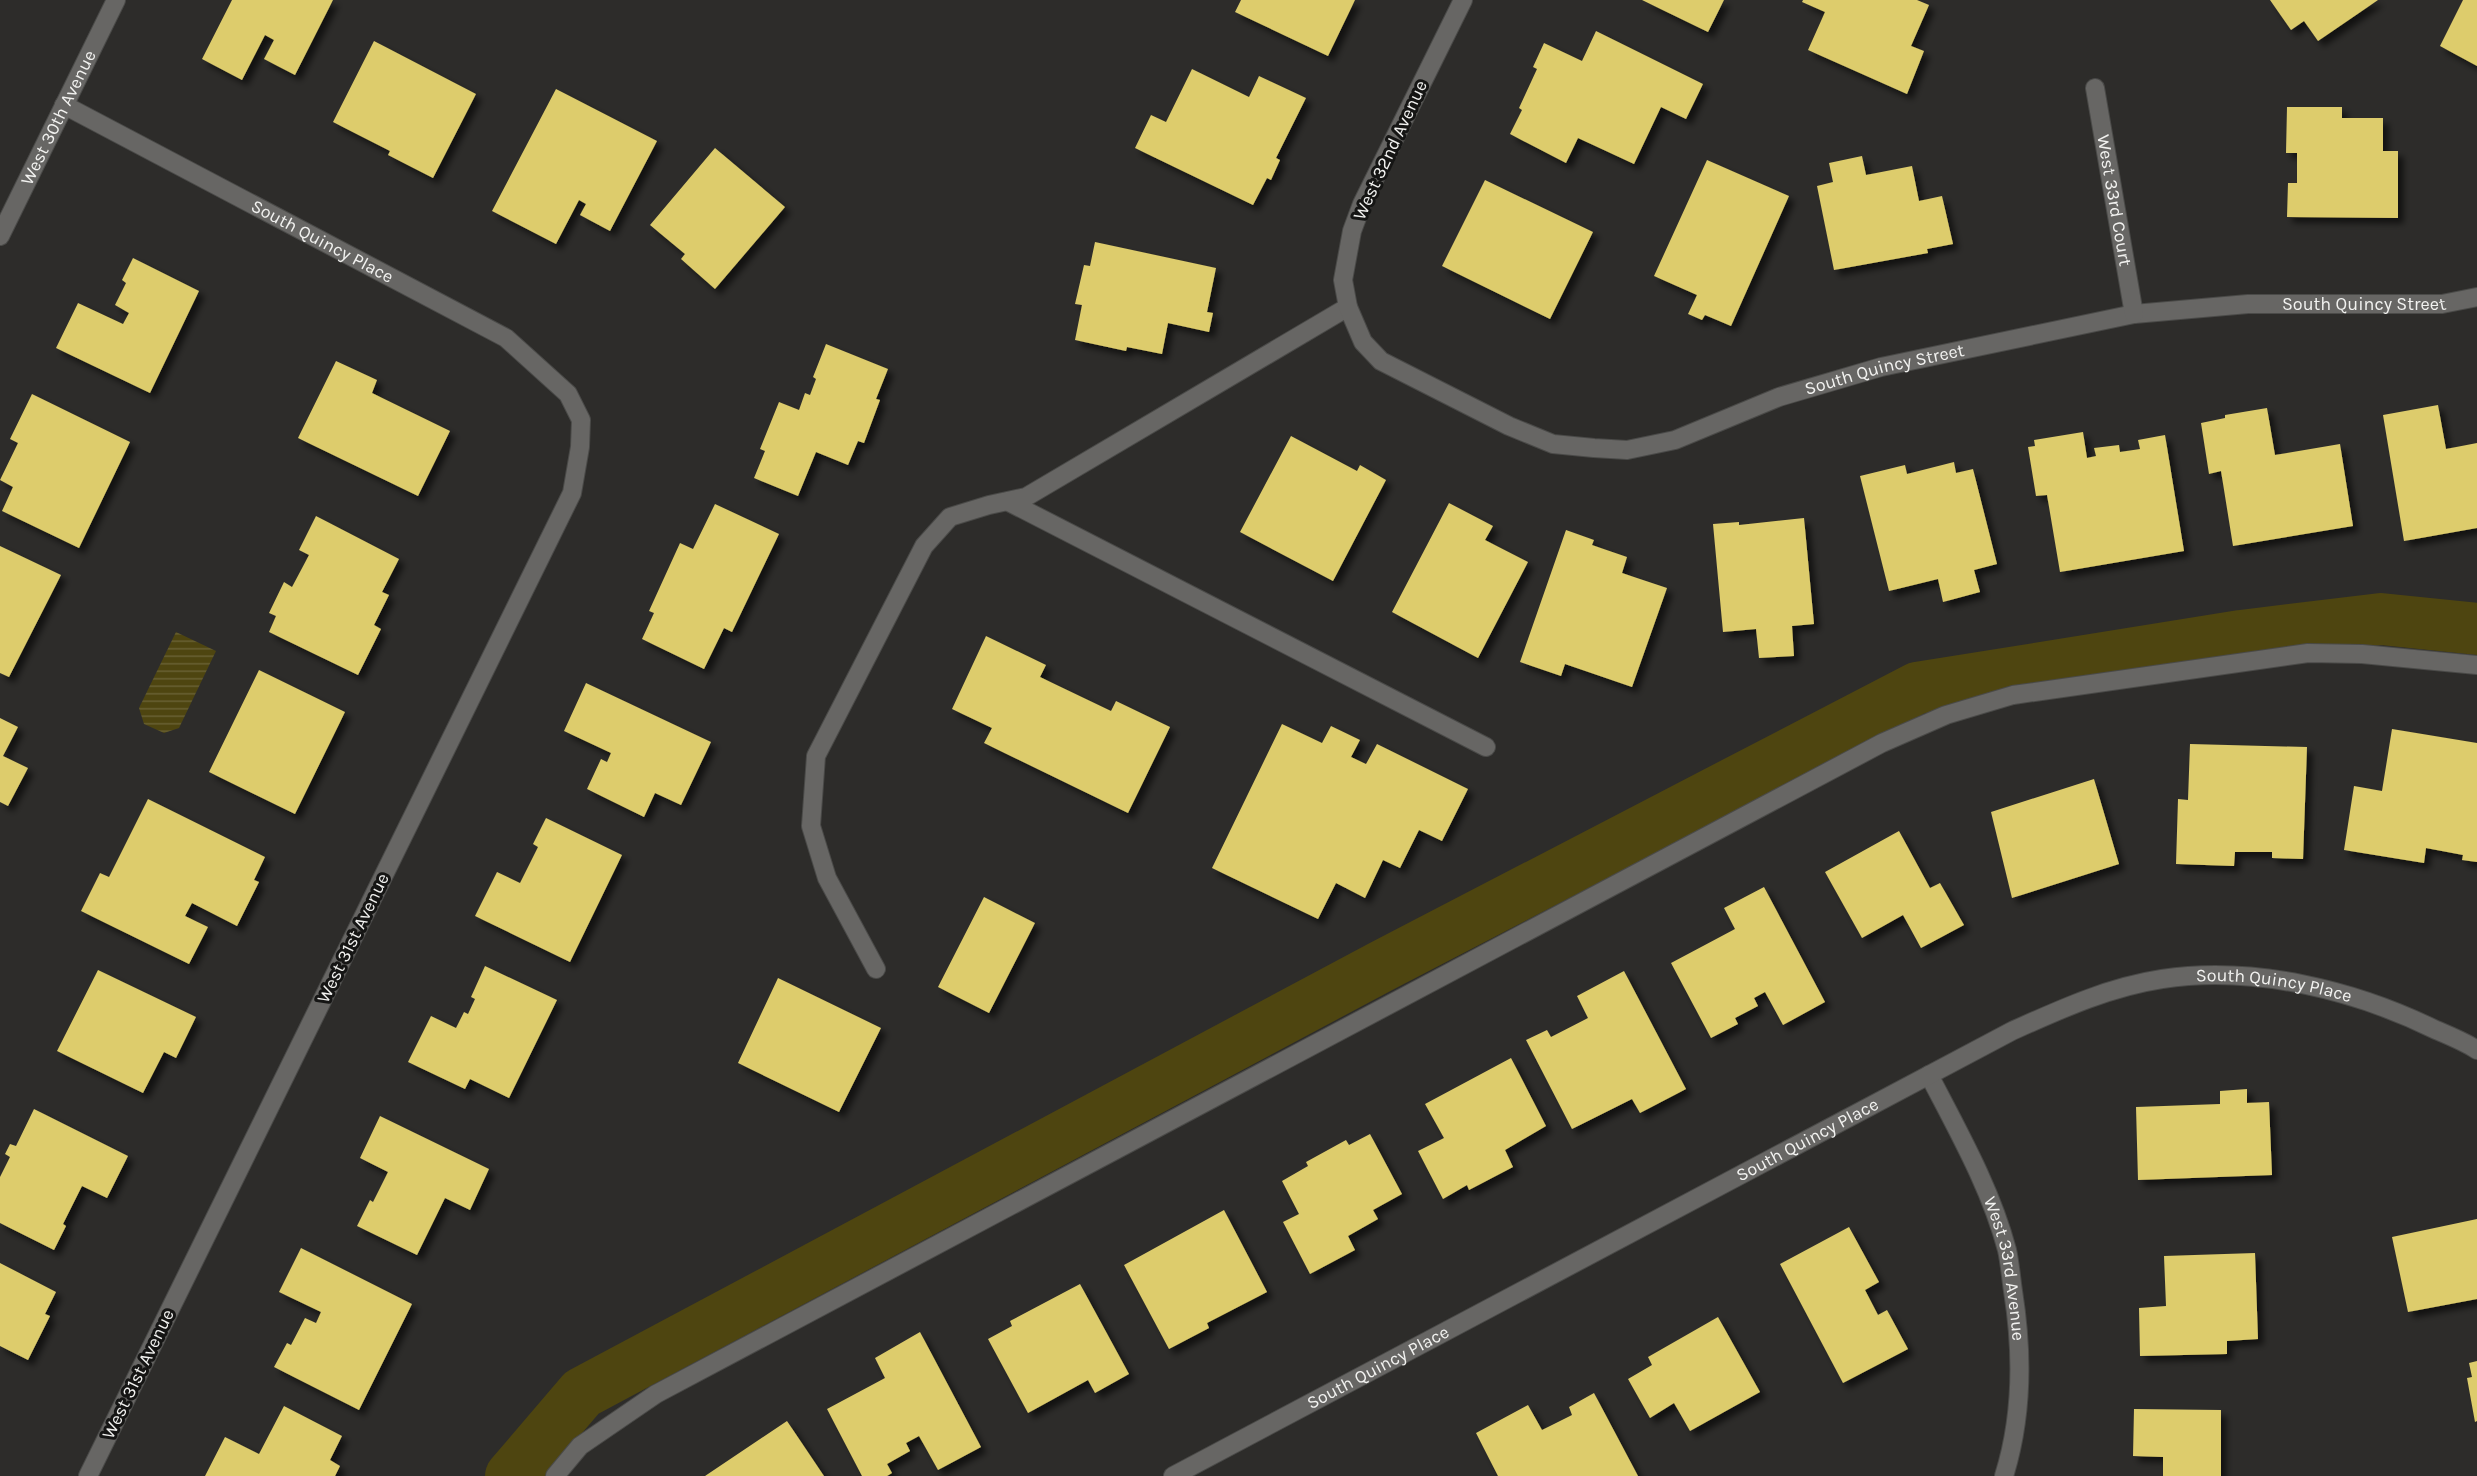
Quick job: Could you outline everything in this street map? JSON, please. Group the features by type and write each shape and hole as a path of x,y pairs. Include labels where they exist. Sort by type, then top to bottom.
{"street":[{"name":"West 30th Avenue","path":"0,236 116,0"},
{"name":"West 32nd Avenue","path":"1348,307 1343,280 1352,231 1362,204 1463,0"},
{"name":"West 33rd Court","path":"2095,88 2134,314"},
{"name":"South Quincy Place","path":"64,105 506,338 568,394"},
{"name":"South Quincy Street","path":"1348,307 1363,342 1381,361 1498,421 1553,444 1627,450 1675,440 1779,397 1881,367 2134,314 2247,304 2442,304 2477,297"},
{"path":"876,969 828,878 811,826 816,756 924,546 950,517 1026,497 1348,307"},
{"name":"West 31st Avenue","path":"88,1476 572,494 580,447 581,420 568,394"},
{"path":"1007,501 1486,747"},
{"path":"555,1476 580,1446 656,1394 1861,754 1946,715 2013,695 2308,653 2362,654 2477,665"},
{"name":"South Quincy Place","path":"1173,1476 2012,1031 2088,998 2163,979 2229,976 2294,982 2360,999 2416,1020 2477,1050"},
{"name":"West 33rd Avenue","path":"1929,1075 1967,1147 1989,1197 2007,1251 2022,1369 2013,1450 2004,1476"}],"shaded area":[{"path":"176,632 216,651 179,728 164,733 144,724 139,708"}],"building":[{"path":"232,0 333,0 295,75 264,59 274,40 265,35 242,80 202,59"},
{"path":"1241,0 1355,0 1328,56 1235,12"},
{"path":"1642,0 1724,0 1708,32"},
{"path":"1803,0 1917,0 1929,5 1911,46 1924,51 1907,94 1808,50 1825,12 1802,2"},
{"path":"2270,0 2378,0 2318,41 2304,21 2291,30"},
{"path":"2463,0 2477,0 2477,66 2440,46"},
{"path":"1596,31 1703,84 1686,119 1661,107 1634,164 1578,138 1566,163 1510,134 1522,110 1519,108 1537,69 1533,67 1544,43 1582,61"},
{"path":"374,41 476,94 433,178 388,155 390,151 333,122"},
{"path":"1192,69 1249,97 1259,76 1306,98 1276,158 1280,160 1271,180 1267,178 1253,205 1135,148 1151,115 1166,122"},
{"path":"556,89 657,141 610,231 580,215 586,204 579,200 556,244 492,211"},
{"path":"2287,107 2342,107 2342,118 2383,118 2383,151 2398,151 2398,218 2287,217 2288,183 2297,183 2297,153 2286,153"},
{"path":"715,148 785,207 715,289 681,259 685,254 650,225"},
{"path":"1862,156 1866,175 1912,166 1919,201 1942,196 1953,244 1927,249 1928,253 1834,270 1817,186 1833,182 1829,163"},
{"path":"1707,160 1789,196 1731,326 1705,315 1702,320 1688,314 1697,295 1654,276"},
{"path":"1485,180 1593,232 1550,319 1442,266"},
{"path":"1095,242 1216,268 1207,312 1213,313 1209,332 1168,323 1162,354 1127,347 1126,351 1075,340 1082,305 1075,304 1084,265 1090,266"},
{"path":"133,258 199,291 150,393 56,348 78,303 123,324 129,313 115,305 126,283 122,280"},
{"path":"826,344 888,369 876,399 880,400 864,443 858,441 848,465 816,452 798,496 754,478 765,451 760,449 779,402 799,410 805,393 810,395 816,379 813,377"},
{"path":"336,361 377,380 372,393 450,431 418,496 298,438"},
{"path":"32,394 130,442 79,548 2,511 13,487 0,480 18,443 10,439"},
{"path":"2438,405 2446,449 2477,443 2477,528 2404,541 2383,415"},
{"path":"2267,408 2275,455 2340,444 2353,526 2233,546 2221,471 2209,474 2201,423 2225,418 2225,415"},
{"path":"2083,432 2087,458 2096,456 2094,448 2119,445 2120,452 2140,449 2138,440 2165,435 2184,551 2060,572 2047,495 2036,496 2028,447 2035,446 2034,440"},
{"path":"1291,436 1357,471 1360,465 1386,480 1333,581 1240,532"},
{"path":"1954,462 1956,473 1973,469 1997,564 1974,570 1980,592 1943,602 1938,579 1889,591 1860,476 1905,465 1907,474"},
{"path":"1449,503 1493,526 1485,540 1528,562 1478,658 1392,612"},
{"path":"715,504 779,534 732,632 724,628 704,669 642,639 654,613 649,611 680,543 693,549"},
{"path":"316,516 399,559 382,592 389,595 374,625 381,629 358,675 269,632 276,616 269,613 284,582 292,587 309,555 299,550"},
{"path":"1804,518 1814,624 1792,626 1794,656 1759,658 1756,629 1723,632 1713,524 1739,522 1739,525"},
{"path":"1566,530 1594,540 1592,545 1627,557 1622,573 1667,588 1632,687 1565,664 1561,676 1520,662"},
{"path":"0,546 61,575 9,677 0,673"},
{"path":"986,636 1046,665 1040,677 1111,711 1116,701 1170,727 1128,813 984,743 992,728 952,709"},
{"path":"259,670 345,712 295,814 209,772"},
{"path":"586,683 711,742 681,805 655,793 644,817 587,789 601,759 607,762 611,753 564,731"},
{"path":"0,718 18,727 3,756 28,768 8,806 0,802"},
{"path":"1282,724 1322,743 1331,726 1360,740 1351,757 1366,764 1377,744 1468,789 1442,841 1419,830 1400,868 1383,860 1365,898 1336,883 1318,919 1212,868"},
{"path":"2392,729 2477,743 2477,862 2462,860 2463,855 2426,848 2424,863 2344,850 2354,786 2382,791"},
{"path":"2190,744 2307,747 2303,859 2272,858 2272,852 2235,852 2234,866 2176,864 2178,799 2188,800"},
{"path":"2094,779 2119,864 2012,898 1991,812"},
{"path":"148,799 265,857 254,880 259,882 237,926 192,903 185,916 208,927 189,964 81,911 100,873 109,877"},
{"path":"546,818 622,855 570,962 475,916 497,872 520,883 538,847 533,844"},
{"path":"1899,831 1930,888 1940,883 1964,925 1921,948 1903,915 1862,938 1825,872"},
{"path":"1764,887 1825,1002 1783,1025 1765,992 1754,998 1758,1006 1735,1018 1738,1024 1711,1038 1671,963 1735,929 1724,908"},
{"path":"984,897 1035,923 989,1013 938,987"},
{"path":"485,966 557,1000 509,1098 470,1079 465,1089 408,1062 431,1016 456,1028 464,1012 468,1014 475,999 471,997"},
{"path":"98,970 196,1017 176,1058 164,1052 143,1093 57,1051"},
{"path":"1624,971 1686,1089 1640,1113 1632,1099 1572,1129 1526,1040 1547,1030 1551,1037 1588,1018 1577,996"},
{"path":"778,978 881,1028 839,1112 738,1063"},
{"path":"1511,1058 1546,1126 1505,1150 1513,1167 1469,1190 1467,1185 1443,1199 1418,1151 1444,1138 1425,1104"},
{"path":"2247,1089 2247,1103 2269,1102 2272,1175 2138,1180 2136,1107 2220,1104 2220,1091"},
{"path":"34,1109 128,1156 107,1198 82,1186 63,1224 66,1226 54,1250 0,1223 0,1177 10,1157 5,1154 10,1144 16,1146"},
{"path":"380,1116 489,1169 470,1210 445,1198 417,1255 357,1226 370,1200 373,1202 388,1172 360,1158"},
{"path":"1370,1134 1402,1194 1373,1210 1378,1219 1348,1236 1355,1250 1310,1274 1283,1222 1299,1214 1282,1181 1308,1166 1306,1162 1346,1140 1349,1145"},
{"path":"1224,1210 1267,1292 1207,1323 1209,1328 1169,1349 1124,1265"},
{"path":"2477,1219 2477,1299 2408,1312 2392,1237"},
{"path":"1849,1227 1879,1282 1865,1290 1878,1315 1887,1310 1908,1349 1843,1383 1780,1264"},
{"path":"301,1248 412,1304 359,1410 274,1367 287,1343 291,1345 305,1318 316,1323 321,1312 279,1292"},
{"path":"2255,1253 2258,1339 2227,1341 2227,1354 2140,1356 2139,1308 2166,1306 2164,1256"},
{"path":"0,1263 56,1292 45,1314 50,1316 28,1360 0,1346"},
{"path":"1080,1284 1129,1374 1095,1393 1088,1380 1028,1413 988,1339 1012,1326 1010,1321"},
{"path":"1718,1317 1760,1392 1690,1431 1674,1403 1650,1418 1628,1379 1652,1365 1648,1357"},
{"path":"920,1332 981,1447 938,1470 919,1436 906,1443 910,1451 887,1464 892,1473 887,1476 862,1476 827,1409 885,1378 875,1358"},
{"path":"2477,1361 2477,1421 2475,1422 2467,1378 2472,1377 2469,1363"},
{"path":"1594,1393 1638,1476 1498,1476 1476,1433 1528,1405 1542,1430 1572,1415 1569,1407"},
{"path":"284,1406 342,1436 330,1460 340,1466 335,1476 205,1476 225,1437 259,1454"},
{"path":"2134,1409 2221,1410 2221,1476 2163,1476 2163,1457 2133,1456"},
{"path":"787,1421 824,1476 705,1476"}],"waterway":[{"path":"511,1476 582,1393 1382,966 1917,688 2241,636 2381,619 2477,629"}]}
